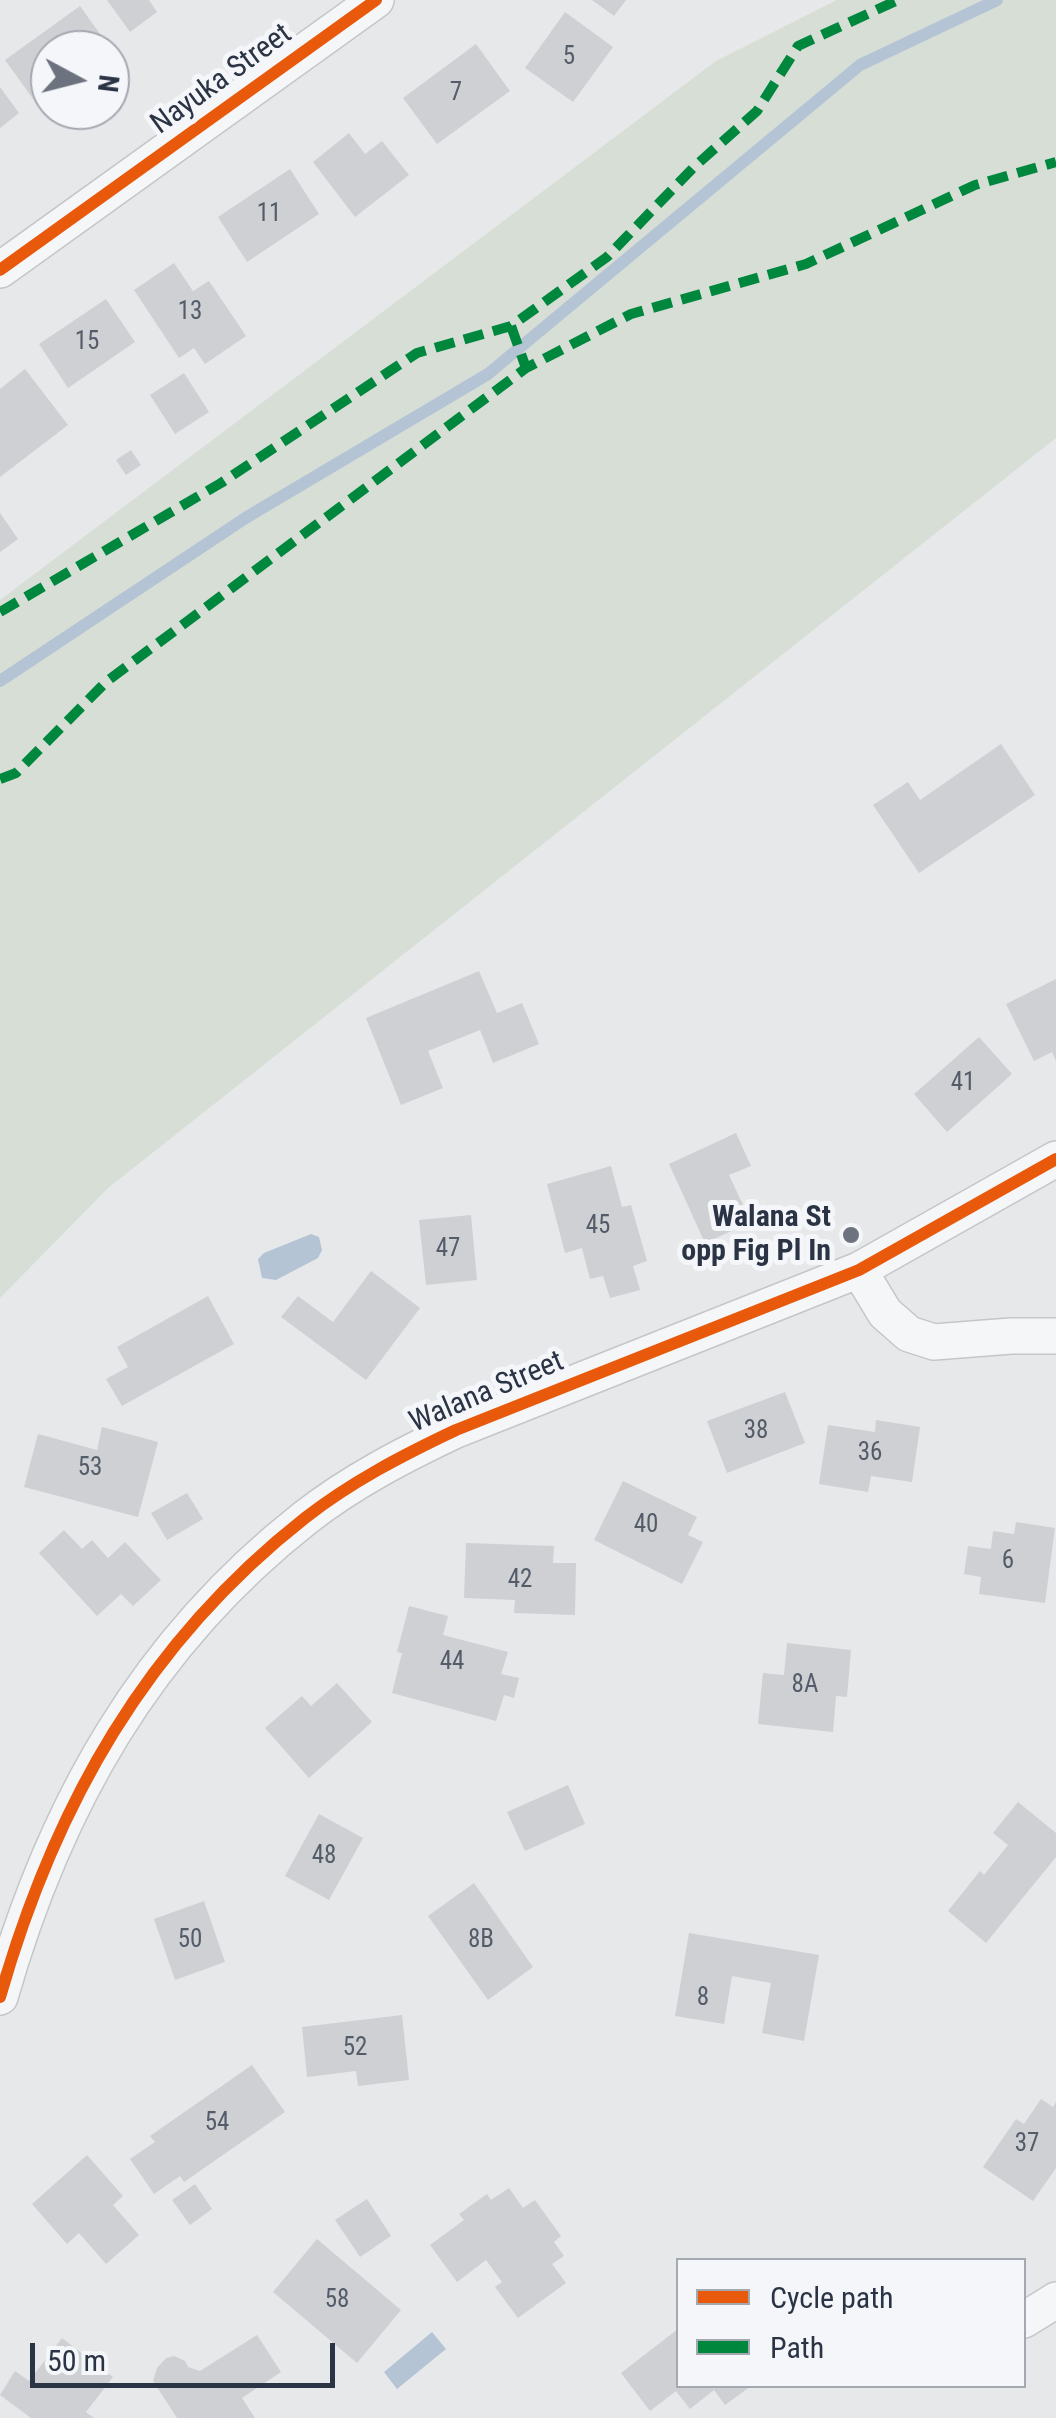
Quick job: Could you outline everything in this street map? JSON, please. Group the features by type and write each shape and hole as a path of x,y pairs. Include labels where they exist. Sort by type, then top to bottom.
{"street":[{"name":"Nayuka Street","path":"0,270 376,0"},
{"name":"Walana Street","path":"0,1996 18,1934 91,1766 135,1697 215,1599 306,1518 402,1456 456,1430 858,1270 1056,1159"},
{"path":"858,1270 885,1313 909,1334 934,1342 1056,1336"},
{"path":"1026,2319 1056,2300"}],"shaded area":[{"path":"837,0 1056,0 1056,438 108,1188 0,1298 0,600 716,61"}],"water":[{"path":"311,1234 319,1237 322,1250 318,1258 276,1280 262,1278 258,1259 264,1253"},
{"path":"432,2332 446,2349 397,2389 384,2372"}],"building":[{"path":"107,0 149,0 157,12 129,30"},
{"path":"592,0 626,0 614,16"},
{"path":"80,6 97,30 47,30"},
{"path":"565,12 613,47 573,102 525,68"},
{"path":"30,42 30,95 5,60"},
{"path":"476,44 510,91 437,144 403,98"},
{"path":"0,87 19,113 0,128"},
{"path":"349,133 365,154 382,141 409,175 355,217 313,162"},
{"path":"290,169 319,214 247,262 218,217"},
{"path":"174,263 193,291 209,281 246,336 205,364 194,348 179,358 134,290"},
{"path":"106,299 135,342 68,388 39,344"},
{"path":"25,369 68,425 0,477 0,389"},
{"path":"184,373 209,412 175,434 150,395"},
{"path":"131,450 141,465 126,475 116,460"},
{"path":"0,513 18,539 0,552"},
{"path":"1001,744 1035,795 919,873 873,805 908,782 920,800"},
{"path":"479,971 497,1013 522,1003 539,1044 493,1063 480,1030 428,1051 443,1088 401,1105 366,1018"},
{"path":"1056,979 1056,1061 1052,1052 1034,1061 1006,1004"},
{"path":"979,1037 1012,1074 947,1132 914,1094"},
{"path":"736,1133 751,1166 729,1175 751,1222 705,1243 669,1164"},
{"path":"611,1166 622,1207 631,1205 647,1261 633,1266 640,1290 610,1298 603,1276 590,1279 582,1248 565,1253 547,1184"},
{"path":"471,1215 477,1280 426,1285 419,1220"},
{"path":"371,1271 420,1308 366,1380 281,1317 298,1296 333,1322"},
{"path":"208,1296 234,1344 122,1406 106,1379 128,1367 117,1347"},
{"path":"785,1392 805,1443 727,1473 707,1421"},
{"path":"876,1420 920,1427 912,1482 871,1476 868,1492 819,1484 828,1425 875,1432"},
{"path":"102,1427 158,1442 138,1517 24,1487 38,1434 97,1450"},
{"path":"623,1481 697,1517 688,1535 703,1542 682,1584 594,1540"},
{"path":"187,1493 203,1519 167,1540 151,1513"},
{"path":"1016,1522 1055,1528 1045,1603 979,1594 981,1577 964,1574 968,1546 991,1549 993,1531 1014,1534"},
{"path":"64,1530 82,1549 92,1540 108,1558 125,1542 161,1580 133,1606 121,1594 97,1616 39,1553"},
{"path":"466,1543 554,1546 553,1563 576,1563 575,1615 514,1613 515,1600 464,1598"},
{"path":"409,1606 448,1616 443,1635 508,1652 501,1674 519,1678 514,1698 504,1695 496,1721 392,1693"},
{"path":"787,1643 851,1650 847,1697 836,1696 833,1732 758,1724 763,1673 784,1675"},
{"path":"337,1683 372,1722 309,1778 265,1728 302,1696 311,1706"},
{"path":"568,1785 585,1824 525,1851 507,1812"},
{"path":"1018,1802 1056,1833 1056,1857 986,1943 948,1911 980,1871 984,1875 1008,1845 993,1833"},
{"path":"319,1814 363,1838 329,1900 285,1876"},
{"path":"474,1883 533,1967 488,2000 428,1916"},
{"path":"204,1901 225,1962 175,1980 154,1919"},
{"path":"689,1933 819,1955 804,2041 762,2033 771,1983 732,1976 724,2024 675,2016"},
{"path":"402,2015 409,2080 358,2086 356,2071 307,2077 302,2027"},
{"path":"252,2065 285,2112 184,2182 180,2176 154,2194 130,2159 155,2142 150,2136"},
{"path":"1041,2099 1053,2107 1056,2102 1056,2168 1033,2201 983,2167 1016,2119 1024,2124"},
{"path":"87,2155 123,2196 113,2205 139,2235 106,2264 79,2233 67,2244 32,2204"},
{"path":"195,2184 212,2209 190,2225 172,2200"},
{"path":"509,2188 523,2208 535,2200 561,2236 554,2242 564,2256 552,2264 566,2283 518,2318 495,2287 502,2282 486,2260 457,2282 430,2245 464,2220 459,2214 487,2194 491,2200"},
{"path":"367,2199 391,2236 360,2257 335,2220"},
{"path":"317,2239 401,2310 357,2363 273,2292"},
{"path":"676,2331 676,2388 748,2388 725,2405 714,2390 690,2409 676,2391 650,2411 621,2373"},
{"path":"257,2335 281,2372 242,2398 255,2418 177,2418 153,2381 166,2358 174,2356 200,2371"},
{"path":"62,2338 113,2377 86,2412 94,2418 31,2418 0,2395 15,2371 29,2381"}],"waterway":[{"path":"0,681 247,517 488,374 860,65 997,0"}],"marked path":[{"path":"0,612 221,483 417,353 511,326 607,257 694,167 757,111 798,46 898,0"},
{"path":"0,779 16,773 106,682 526,368 631,314 806,264 975,185 1056,162"},
{"path":"511,326 526,368"}],"cycle path":[{"path":"0,270 376,0"},
{"path":"0,1997 48,1859 114,1732 153,1674 198,1619 248,1567 305,1518 378,1470 456,1430 859,1270 1056,1159"}],"place":[{"name":"Walana St opp Fig Pl In","path":"851,1235"}]}
